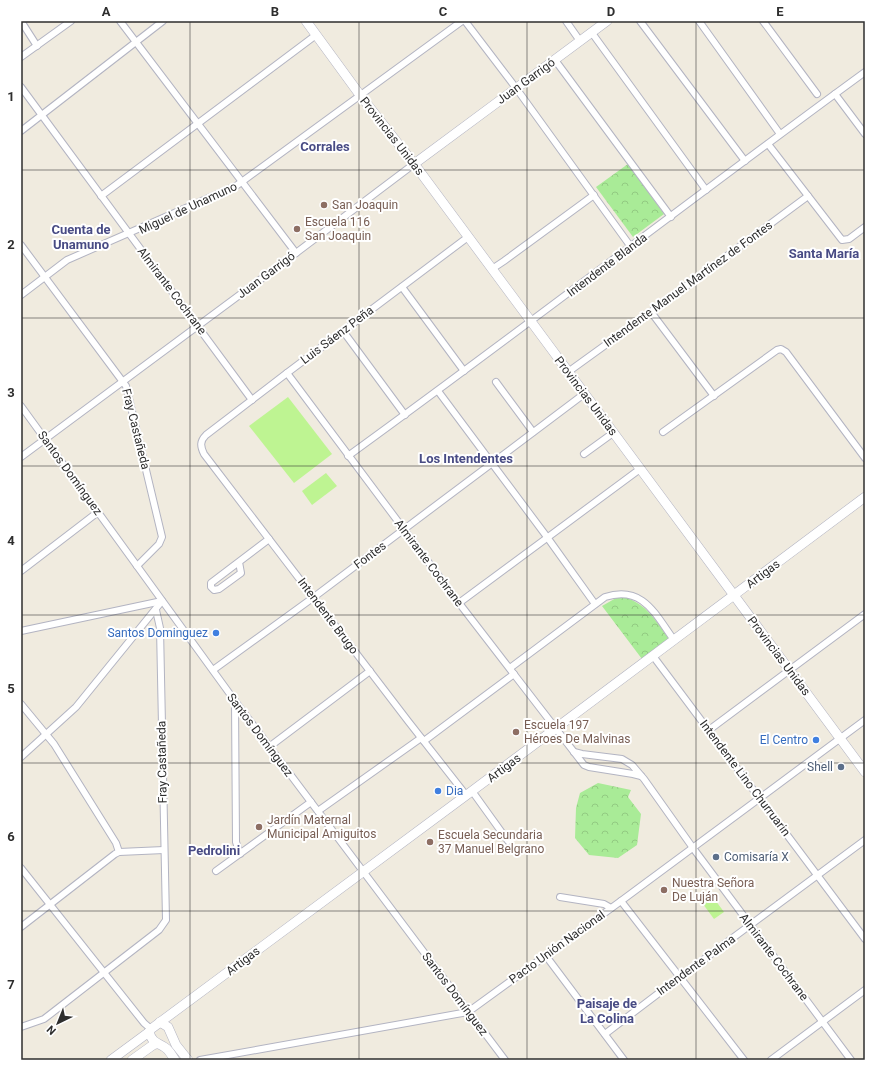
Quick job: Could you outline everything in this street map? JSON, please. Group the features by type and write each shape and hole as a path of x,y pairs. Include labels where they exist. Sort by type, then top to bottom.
{"street":[{"path":"21,21 37,46"},
{"path":"21,57 71,21"},
{"path":"120,21 197,125 296,253"},
{"path":"21,131 163,21"},
{"name":"Provincias Unidas","path":"306,21 360,95 414,164 865,772"},
{"path":"463,21 516,88 631,246"},
{"name":"Miguel de Unamuno","path":"21,294 68,260 232,189 242,183 360,95 463,21"},
{"path":"566,21 580,41"},
{"name":"Juan Garrigó","path":"21,457 607,21"},
{"path":"640,21 745,161"},
{"path":"699,21 780,134"},
{"path":"763,21 817,94"},
{"path":"592,32 706,190"},
{"path":"101,196 316,35"},
{"path":"555,60 671,217"},
{"name":"Intendente Blanda","path":"348,456 438,391 780,134 865,72"},
{"name":"Almirante Cochrane","path":"21,87 252,400"},
{"path":"835,94 865,134"},
{"path":"768,144 842,240 849,239 865,227"},
{"path":"492,269 594,195"},
{"name":"Intendente Manuel Martínez de Fontes","path":"568,372 808,196"},
{"name":"Luis Sáenz Peña","path":"206,435 468,238"},
{"name":"Fray Castañeda","path":"21,245 124,381 128,390 162,537 159,544 137,566"},
{"path":"402,287 464,371"},
{"path":"651,312 714,396"},
{"path":"343,331 405,415"},
{"path":"663,432 777,350 781,349 786,352 865,458"},
{"name":"Almirante Cochrane","path":"287,373 459,603 574,752 587,766 641,776"},
{"path":"496,382 532,432"},
{"path":"438,391 595,604"},
{"name":"Fontes","path":"213,670 314,597 584,394"},
{"name":"Santos Domínguez","path":"21,406 235,701 505,1060"},
{"path":"584,454 613,433"},
{"name":"Intendente Brugo","path":"206,435 201,444 204,454 422,740 469,793 508,841"},
{"path":"459,603 640,470"},
{"name":"Artigas","path":"160,1022 556,729 865,497"},
{"path":"21,571 98,512"},
{"path":"240,562 242,573 219,589 214,590 211,587 211,583 269,539"},
{"path":"510,668 605,597 619,593 637,597 649,605 674,640"},
{"path":"21,757 76,707 162,601"},
{"path":"22,629 162,601"},
{"name":"Fray Castañeda","path":"104,972 159,930 167,916 164,850 160,628 156,610"},
{"path":"709,730 865,614"},
{"name":"Intendente Lino Churruarin","path":"653,656 865,939"},
{"path":"269,746 370,671"},
{"path":"318,811 422,740 514,674"},
{"path":"235,701 236,842 240,854"},
{"path":"21,704 47,734 116,843 119,852"},
{"name":"Pacto Unión Nacional","path":"200,1060 468,1012 621,901 865,720"},
{"name":"Almirante Cochrane","path":"574,752 622,759 632,765 851,1060"},
{"path":"216,871 311,802"},
{"name":"Intendente Palma","path":"605,1034 865,840"},
{"path":"21,927 109,857 119,852 164,850"},
{"path":"21,868 150,1030 150,1036 159,1045"},
{"path":"560,897 604,904 611,908"},
{"path":"621,901 744,1060"},
{"path":"546,956 624,1060"},
{"path":"21,1027 44,1019 104,972"},
{"path":"771,1060 865,990"},
{"path":"111,1060 160,1022 168,1026 176,1044 188,1060"},
{"path":"159,1045 166,1044 173,1037"},
{"path":"132,1060 152,1044 166,1048 175,1060"}],"green space":[{"path":"628,164 664,214 633,237 596,187"},
{"path":"288,397 332,454 294,483 249,426"},
{"path":"326,473 337,486 312,505 302,491"},
{"path":"624,597 639,604 645,609 669,639 642,659 602,606 616,598"},
{"path":"598,783 631,790 628,797 641,814 637,845 618,858 589,855 575,838 576,808 580,793"},
{"path":"710,893 724,912 714,919 700,900"}],"place":[{"name":"San Joaquin","path":"324,205"},
{"name":"Escuela 116 San Joaquin","path":"297,229"},
{"name":"Santos Dominguez","path":"216,633"},
{"name":"Escuela 197 Héroes De Malvinas","path":"516,732"},
{"name":"El Centro","path":"816,740"},
{"name":"Shell","path":"841,767"},
{"name":"Dia","path":"438,791"},
{"name":"Jardín Maternal Municipal Amiguitos","path":"259,827"},
{"name":"Escuela Secundaria 37 Manuel Belgrano","path":"430,842"},
{"name":"Comisaría X","path":"716,857"},
{"name":"Nuestra Señora De Luján","path":"664,890"}],"district":[{"name":"Corrales","path":"325,146"},
{"name":"Cuenta de Unamuno","path":"81,236"},
{"name":"Santa María","path":"824,253"},
{"name":"Los Intendentes","path":"466,458"},
{"name":"Pedrolini","path":"214,850"},
{"name":"Paisaje de La Colina","path":"607,1010"}]}
